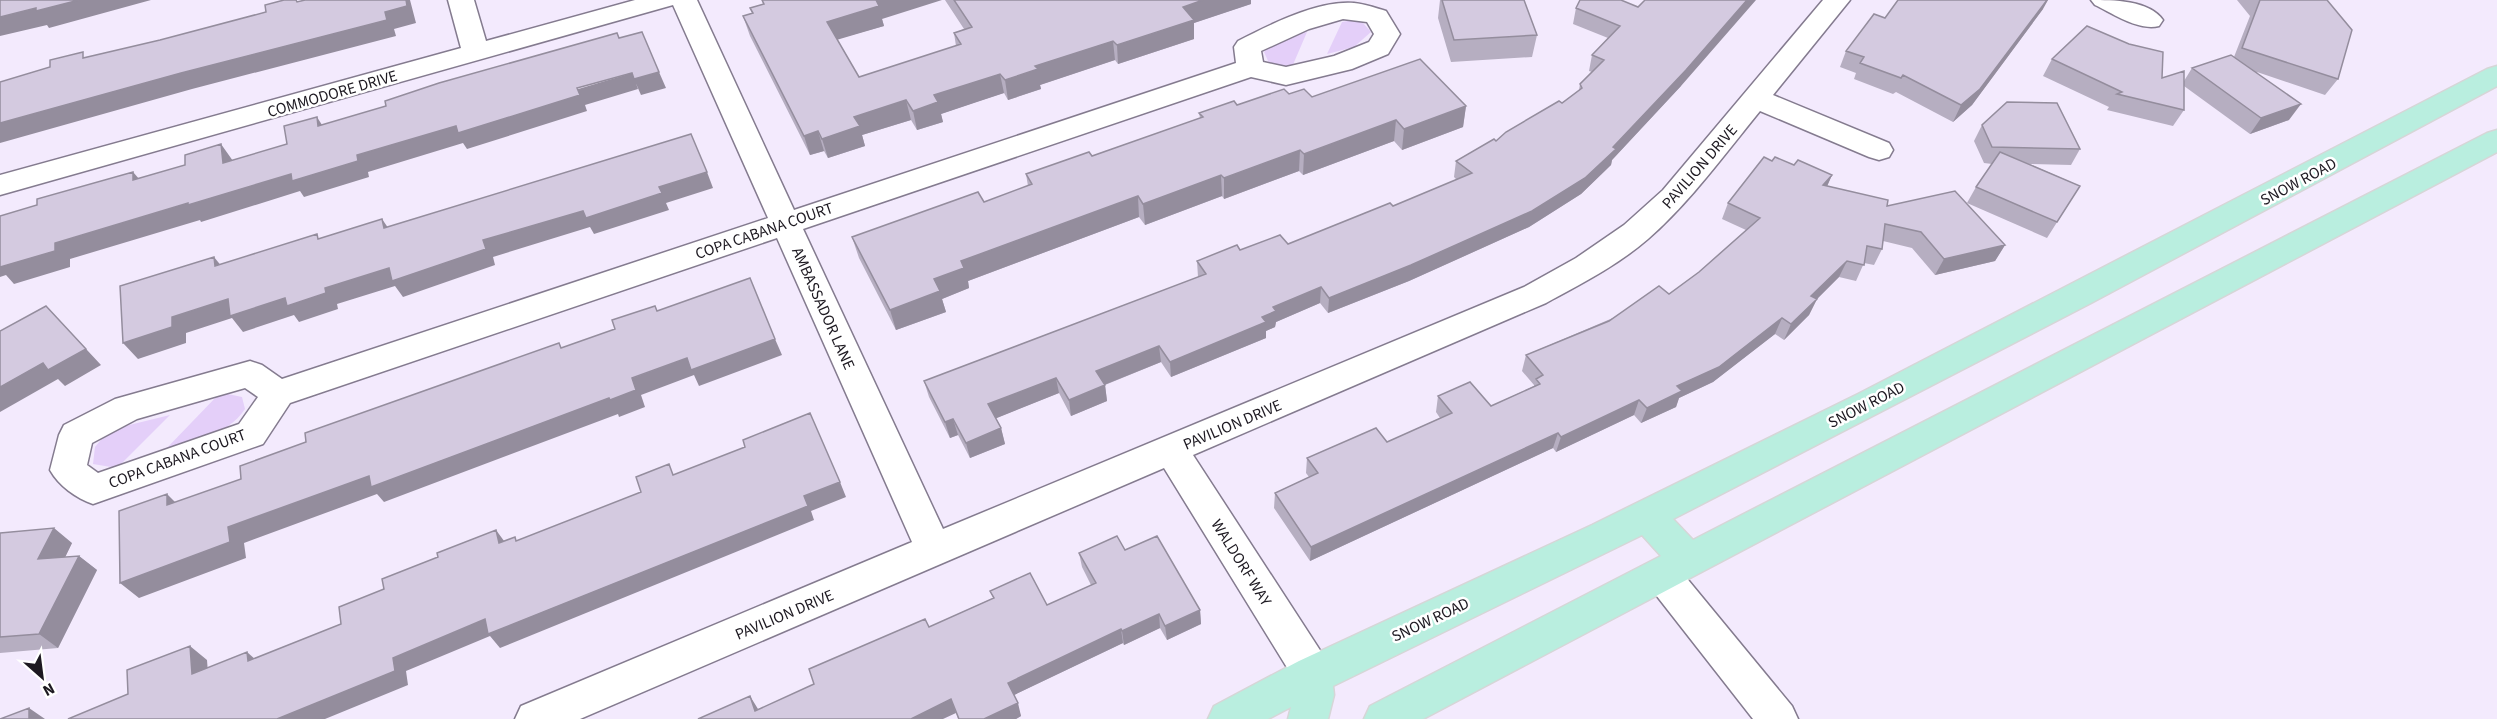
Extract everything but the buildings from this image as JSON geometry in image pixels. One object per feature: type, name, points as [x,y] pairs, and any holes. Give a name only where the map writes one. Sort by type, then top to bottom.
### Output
[{"type":"main road","name":"SNOW ROAD","points":[[1228,719],[1313,675],[1647,516],[2160,255],[2497,75]]},
{"type":"main road","points":[[1384,719],[2254,264],[2497,140]]},
{"type":"main road","points":[[1647,516],[1675,568]]},
{"type":"main road","points":[[1308,719],[1314,695],[1313,675]]},
{"type":"street","points":[[461,0],[476,52]]},
{"type":"street","name":"COMMODORE DRIVE","points":[[0,185],[663,0]]},
{"type":"street","name":"AMBASSADOR LANE","points":[[684,0],[934,550]]},
{"type":"street","name":"PAVILION DRIVE","points":[[535,719],[1535,295],[1587,266],[1635,233],[1674,197],[1837,0]]},
{"type":"street","points":[[2104,0],[2150,20]]},
{"type":"street","name":"COPA CABANA COURT","points":[[278,394],[250,374],[127,408],[76,435],[68,470],[93,489],[192,456],[251,434],[278,394],[1250,68]]},
{"type":"street","points":[[1757,99],[1879,150]]},
{"type":"street","name":"WALDORF WAY","points":[[1171,450],[1313,675]]},
{"type":"street","points":[[1675,568],[1778,719]]},
{"type":"shaded area","points":[[1353,20],[1363,23],[1371,32],[1354,47],[1327,54],[1342,22]]},
{"type":"shaded area","points":[[1307,32],[1292,67],[1269,63],[1264,52],[1270,45]]},
{"type":"shaded area","points":[[223,393],[242,397],[245,409],[238,418],[219,432],[164,451],[218,395]]},
{"type":"shaded area","points":[[170,415],[117,468],[93,464],[95,447],[109,430]]}]
